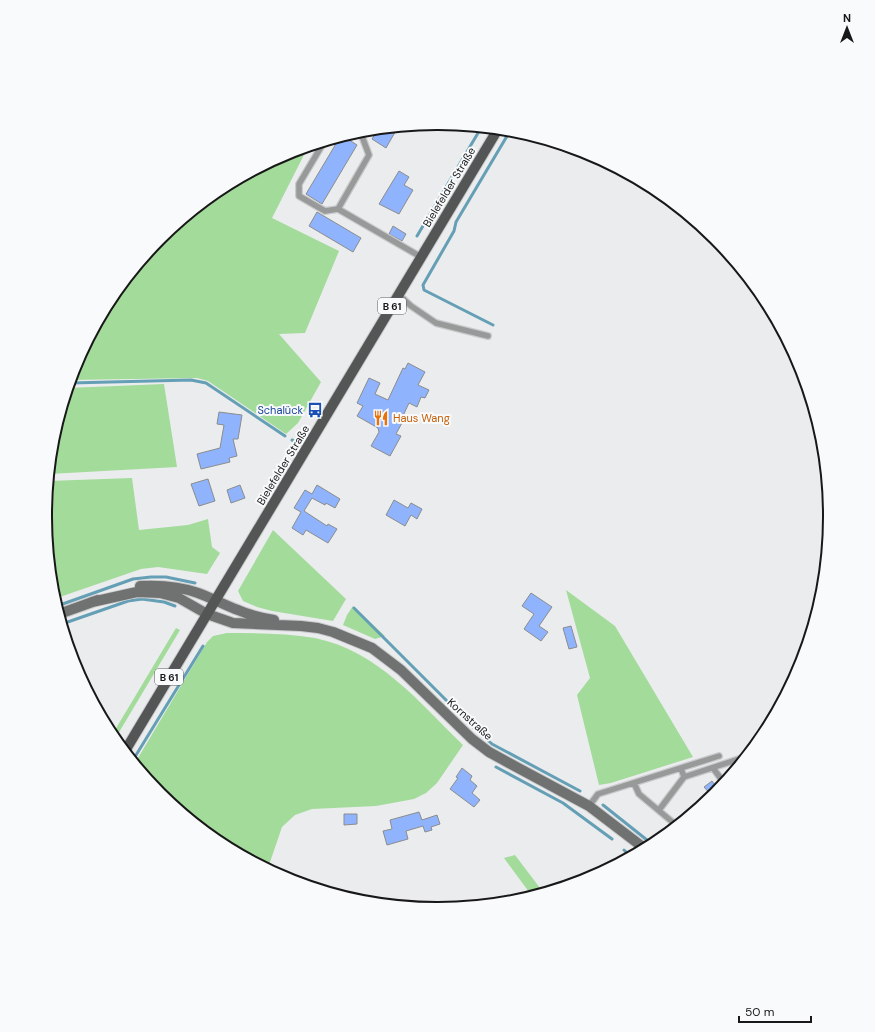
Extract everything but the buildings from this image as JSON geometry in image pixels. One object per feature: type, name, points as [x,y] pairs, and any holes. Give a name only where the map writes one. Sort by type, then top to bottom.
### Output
[{"type":"main road","name":"Bielefelder Straße","points":[[128,746],[495,135]]},
{"type":"street","name":"Kornstraße","points":[[92,602],[136,587],[160,585],[182,588],[263,618],[290,622],[372,648],[401,670],[472,739],[490,752],[589,806],[639,844]]},
{"type":"street","name":"Kornstraße","points":[[92,602],[136,592],[160,593],[179,598],[207,614],[232,623],[301,626]]},
{"type":"street","points":[[64,612],[92,602]]},
{"type":"lane","points":[[338,209],[370,155],[363,138]]},
{"type":"lane","points":[[320,149],[299,184],[299,196],[325,211],[338,209],[421,257]]},
{"type":"lane","points":[[399,295],[411,306],[436,323],[488,336]]},
{"type":"lane","points":[[589,806],[598,794],[719,756]]},
{"type":"lane","points":[[659,810],[684,776],[735,760]]},
{"type":"lane","points":[[681,768],[684,776]]},
{"type":"lane","points":[[712,768],[720,778]]},
{"type":"lane","points":[[634,783],[640,794],[672,822]]},
{"type":"green space","points":[[304,155],[272,218],[339,251],[305,333],[279,334],[321,382],[298,423],[286,434],[208,381],[197,378],[77,380],[92,345],[117,302],[132,281],[165,243],[183,226],[223,195],[267,170]]},
{"type":"green space","points":[[164,384],[177,467],[54,474],[59,441],[74,388]]},
{"type":"green space","points":[[132,478],[139,530],[188,525],[208,519],[212,547],[220,553],[207,574],[158,567],[141,569],[60,597],[55,566],[53,541],[52,516],[54,481]]},
{"type":"green space","points":[[273,530],[346,599],[333,621],[272,611],[243,601],[238,591]]},
{"type":"green space","points":[[566,590],[615,626],[693,757],[611,783],[599,785],[577,695],[590,678]]},
{"type":"green space","points":[[353,606],[385,636],[375,639],[343,625]]},
{"type":"green space","points":[[176,628],[180,630],[119,733],[116,728]]},
{"type":"green space","points":[[227,633],[261,633],[304,636],[338,645],[359,654],[378,666],[414,696],[463,745],[437,783],[426,793],[414,799],[376,806],[312,809],[295,815],[282,827],[270,863],[267,862],[223,837],[183,806],[165,789],[138,758],[207,642],[213,636]]},
{"type":"green space","points":[[515,855],[539,887],[528,890],[504,858]]},
{"type":"waterway","points":[[417,236],[478,133]]},
{"type":"waterway","points":[[493,325],[424,290],[423,285],[454,231],[456,222],[506,137]]},
{"type":"waterway","points":[[75,383],[191,380],[206,383],[285,436]]},
{"type":"waterway","points":[[292,440],[299,443]]},
{"type":"waterway","points":[[62,604],[133,579],[166,577],[195,583]]},
{"type":"waterway","points":[[67,622],[128,601],[142,599],[164,602],[175,606]]},
{"type":"waterway","points":[[354,608],[473,727]]},
{"type":"waterway","points":[[136,755],[203,646]]},
{"type":"waterway","points":[[480,733],[492,744],[580,791]]},
{"type":"waterway","points":[[496,767],[563,803],[612,839]]},
{"type":"waterway","points":[[603,805],[647,840]]},
{"type":"place","name":"Schalück","points":[[315,410]]},
{"type":"place","name":"Haus Wang","points":[[381,418]]}]
